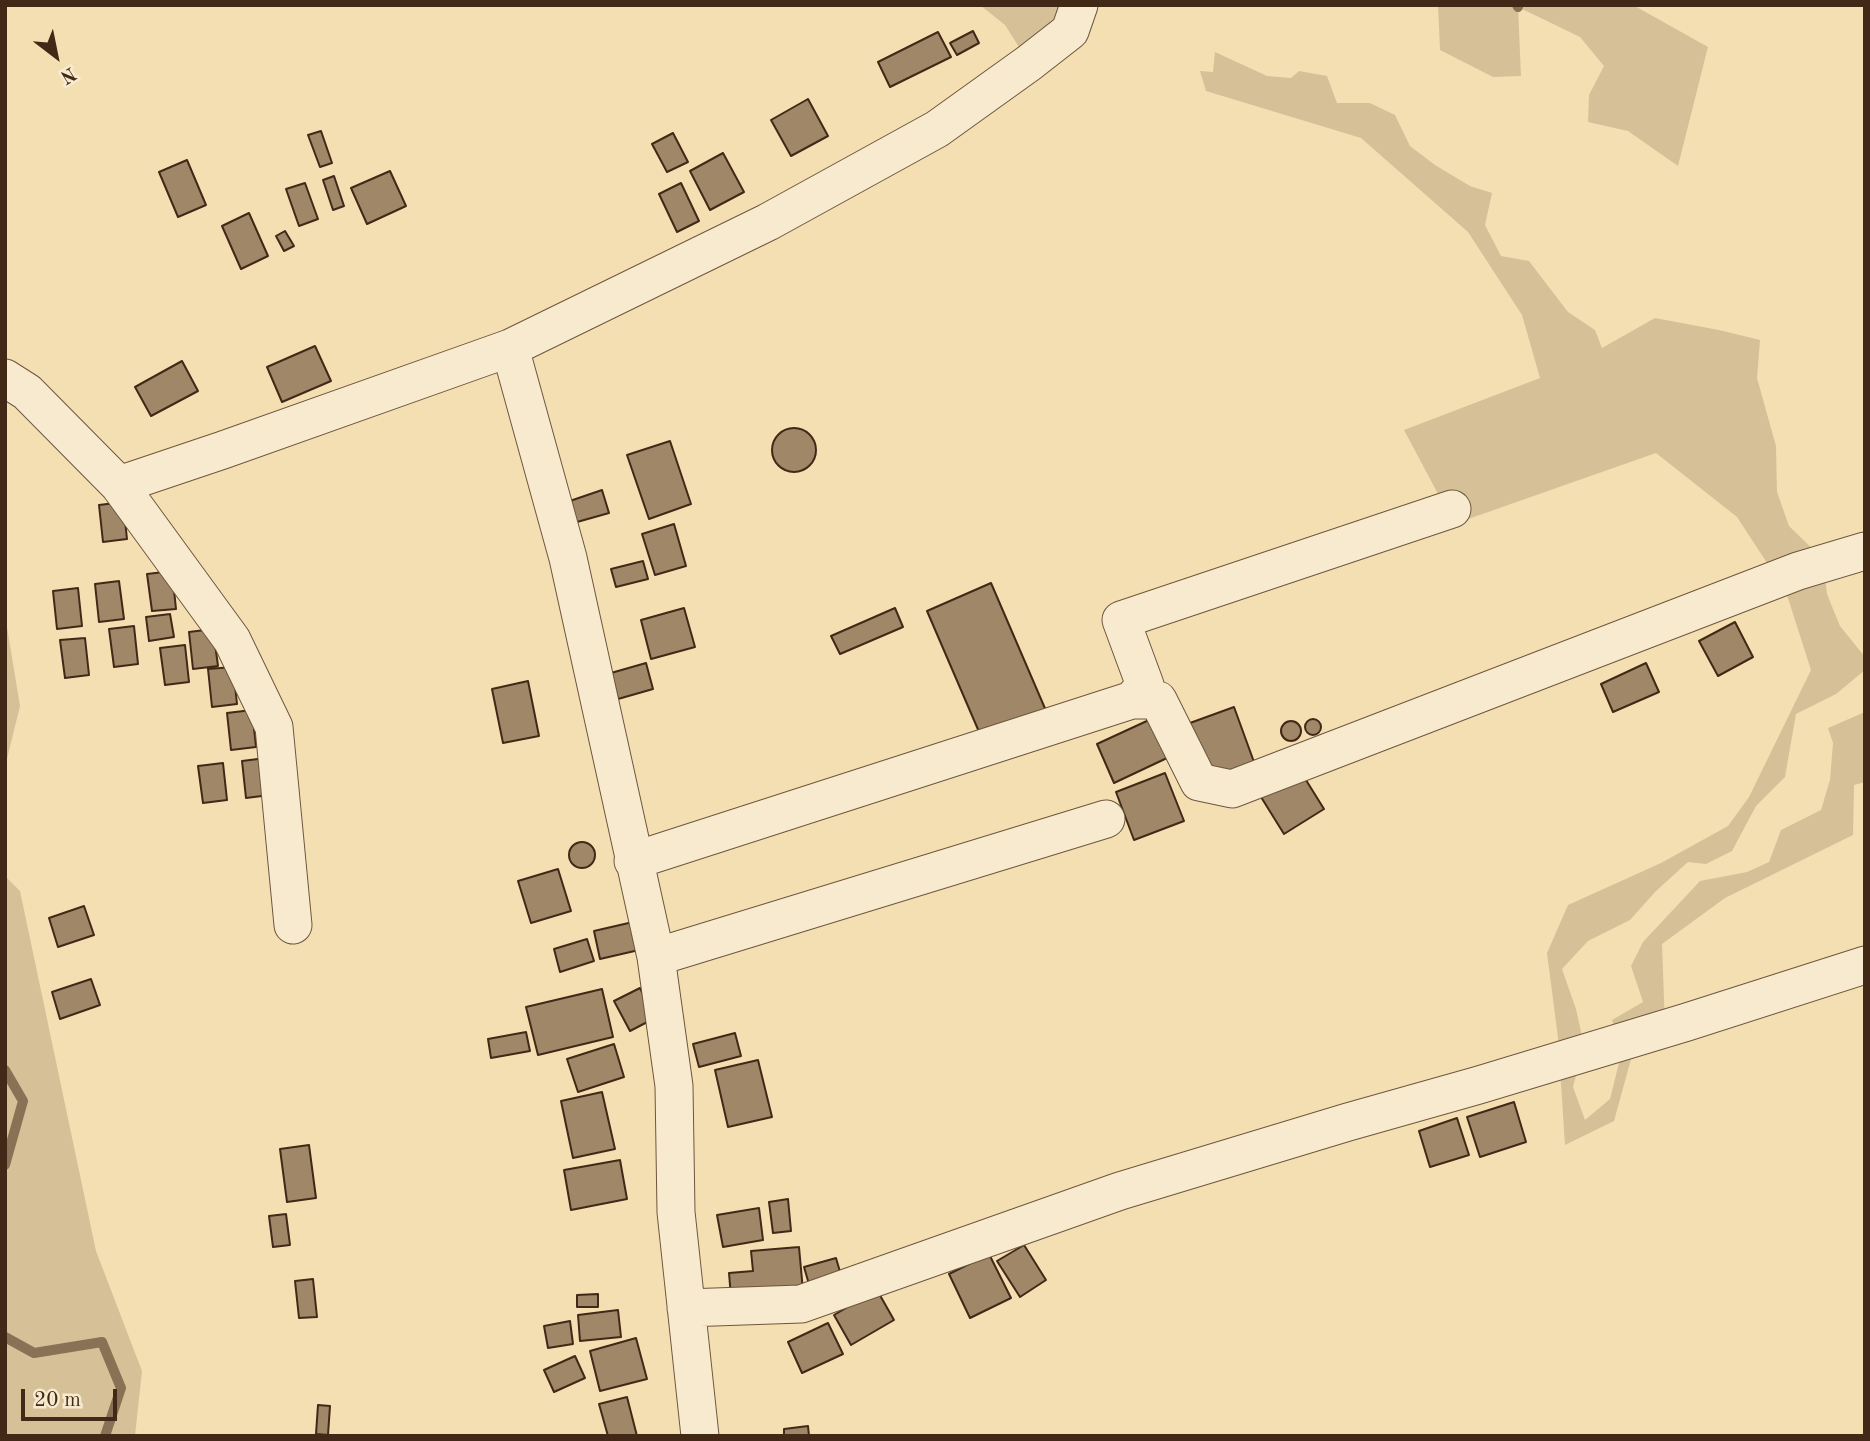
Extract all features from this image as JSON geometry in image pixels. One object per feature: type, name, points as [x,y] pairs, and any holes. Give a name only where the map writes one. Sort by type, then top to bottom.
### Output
[{"type":"street","points":[[119,485],[510,348],[768,222],[937,129],[1029,64],[1070,31],[1079,5]]},
{"type":"street","points":[[510,348],[568,558],[656,957],[674,1086],[676,1212],[700,1436]]},
{"type":"street","points":[[5,377],[27,392],[119,485],[232,640],[274,727],[293,925]]},
{"type":"street","points":[[1132,700],[1145,685],[1121,620],[1452,509]]},
{"type":"street","points":[[634,861],[1132,700],[1158,700],[1199,782],[1232,789],[1798,571],[1865,551]]},
{"type":"street","points":[[656,957],[1106,819]]},
{"type":"street","points":[[686,1308],[802,1304],[1120,1191],[1504,1078],[1865,965]]},
{"type":"shaded area","points":[[980,5],[1079,5],[1029,63],[1005,25]]},
{"type":"shaded area","points":[[1438,5],[1633,5],[1708,47],[1678,166],[1628,131],[1588,122],[1589,95],[1604,66],[1580,37],[1518,7],[1521,76],[1493,77],[1440,50]]},
{"type":"shaded area","points":[[1215,52],[1267,76],[1291,78],[1299,71],[1327,76],[1337,103],[1370,103],[1395,115],[1410,146],[1470,186],[1492,193],[1485,225],[1501,256],[1529,261],[1568,312],[1595,330],[1602,348],[1655,318],[1760,340],[1757,378],[1776,446],[1777,492],[1789,526],[1823,559],[1827,594],[1840,626],[1865,657],[1865,670],[1836,694],[1796,714],[1785,777],[1756,806],[1732,851],[1706,864],[1688,862],[1656,891],[1630,920],[1588,941],[1562,969],[1576,1009],[1584,1045],[1573,1087],[1585,1120],[1610,1099],[1622,1051],[1612,1020],[1643,1002],[1631,966],[1643,942],[1700,881],[1747,872],[1769,862],[1781,830],[1821,810],[1830,780],[1833,743],[1828,728],[1865,712],[1865,782],[1854,785],[1853,835],[1725,898],[1662,944],[1665,1026],[1633,1052],[1614,1121],[1565,1145],[1558,1038],[1547,953],[1568,905],[1661,863],[1728,826],[1749,797],[1811,670],[1786,592],[1737,517],[1656,453],[1454,524],[1404,430],[1540,378],[1522,315],[1468,232],[1361,138],[1206,91],[1200,71],[1213,72]]},
{"type":"shaded area","points":[[5,615],[20,706],[5,767]]},
{"type":"shaded area","points":[[5,876],[20,891],[96,1251],[142,1371],[135,1436],[5,1436]]},
{"type":"building","points":[[973,31],[979,43],[957,55],[950,43]]},
{"type":"building","points":[[938,32],[951,57],[890,87],[878,62]]},
{"type":"building","points":[[808,99],[828,136],[791,156],[771,120]]},
{"type":"building","points":[[321,131],[332,163],[320,167],[308,135]]},
{"type":"building","points":[[673,133],[688,162],[667,172],[652,144]]},
{"type":"building","points":[[723,153],[744,192],[710,210],[690,171]]},
{"type":"building","points":[[187,160],[206,205],[178,217],[159,172]]},
{"type":"building","points":[[390,171],[406,206],[367,224],[351,188]]},
{"type":"building","points":[[334,176],[344,206],[333,210],[323,180]]},
{"type":"building","points":[[305,183],[318,219],[299,226],[286,189]]},
{"type":"building","points":[[681,183],[699,221],[677,232],[659,194]]},
{"type":"building","points":[[249,213],[268,256],[241,269],[222,226]]},
{"type":"building","points":[[285,231],[294,246],[284,251],[276,236]]},
{"type":"building","points":[[315,346],[331,381],[282,402],[267,367]]},
{"type":"building","points":[[182,361],[198,391],[151,416],[135,387]]},
{"type":"building","points":[[794,428],[809,435],[816,450],[809,465],[794,472],[779,465],[772,450],[779,435]]},
{"type":"building","points":[[670,441],[691,504],[649,519],[627,455]]},
{"type":"building","points":[[602,490],[609,513],[570,524],[564,503]]},
{"type":"building","points":[[123,502],[127,539],[103,542],[99,505]]},
{"type":"building","points":[[674,524],[686,566],[655,575],[642,534]]},
{"type":"building","points":[[643,561],[648,579],[616,587],[611,569]]},
{"type":"building","points":[[172,571],[176,609],[152,611],[147,574]]},
{"type":"building","points":[[119,581],[124,619],[99,622],[95,584]]},
{"type":"building","points":[[991,583],[1050,720],[986,748],[927,611]]},
{"type":"building","points":[[78,588],[82,626],[57,629],[53,591]]},
{"type":"building","points":[[684,608],[695,647],[651,659],[641,620]]},
{"type":"building","points":[[895,608],[903,627],[840,654],[831,636]]},
{"type":"building","points":[[170,614],[174,637],[149,641],[146,617]]},
{"type":"building","points":[[1735,622],[1753,657],[1718,676],[1699,641]]},
{"type":"building","points":[[134,626],[138,664],[114,667],[109,629]]},
{"type":"building","points":[[213,629],[218,666],[193,669],[189,632]]},
{"type":"building","points":[[85,638],[89,675],[65,678],[60,640]]},
{"type":"building","points":[[185,645],[189,682],[165,685],[160,648]]},
{"type":"building","points":[[646,663],[653,689],[618,699],[611,673]]},
{"type":"building","points":[[1646,663],[1659,692],[1613,712],[1601,684]]},
{"type":"building","points":[[233,667],[237,704],[212,707],[208,669]]},
{"type":"building","points":[[528,681],[539,736],[503,743],[492,689]]},
{"type":"building","points":[[1234,707],[1254,762],[1199,782],[1179,727]]},
{"type":"building","points":[[252,710],[256,747],[231,750],[227,713]]},
{"type":"building","points":[[1313,719],[1321,727],[1313,735],[1305,727]]},
{"type":"building","points":[[1149,720],[1167,758],[1114,783],[1097,744]]},
{"type":"building","points":[[1291,721],[1298,724],[1301,731],[1298,738],[1291,741],[1284,738],[1281,731],[1284,724]]},
{"type":"building","points":[[266,758],[270,795],[246,798],[242,761]]},
{"type":"building","points":[[223,763],[227,800],[203,803],[198,766]]},
{"type":"building","points":[[1301,772],[1324,809],[1284,834],[1261,797]]},
{"type":"building","points":[[1165,773],[1184,821],[1134,840],[1116,792]]},
{"type":"building","points":[[582,842],[591,846],[595,855],[591,864],[582,868],[573,864],[569,855],[573,846]]},
{"type":"building","points":[[558,869],[571,911],[531,923],[518,881]]},
{"type":"building","points":[[84,906],[94,935],[58,947],[49,918]]},
{"type":"building","points":[[633,922],[639,950],[600,959],[594,931]]},
{"type":"building","points":[[587,939],[594,961],[560,972],[554,949]]},
{"type":"building","points":[[91,979],[100,1005],[60,1019],[52,992]]},
{"type":"building","points":[[640,988],[655,1018],[630,1031],[614,1001]]},
{"type":"building","points":[[602,989],[613,1037],[538,1055],[526,1007]]},
{"type":"building","points":[[526,1032],[530,1051],[491,1058],[488,1039]]},
{"type":"building","points":[[735,1033],[741,1056],[699,1067],[693,1044]]},
{"type":"building","points":[[614,1044],[624,1077],[578,1092],[567,1059]]},
{"type":"building","points":[[758,1060],[772,1117],[728,1127],[715,1070]]},
{"type":"building","points":[[602,1092],[615,1149],[573,1158],[561,1101]]},
{"type":"building","points":[[1514,1102],[1526,1142],[1480,1157],[1467,1117]]},
{"type":"building","points":[[1457,1118],[1469,1155],[1430,1167],[1419,1131]]},
{"type":"building","points":[[309,1145],[316,1198],[287,1202],[280,1149]]},
{"type":"building","points":[[620,1160],[627,1199],[571,1210],[564,1170]]},
{"type":"building","points":[[788,1199],[791,1231],[773,1233],[769,1202]]},
{"type":"building","points":[[759,1208],[763,1240],[723,1247],[717,1215]]},
{"type":"building","points":[[286,1214],[290,1245],[273,1247],[269,1216]]},
{"type":"building","points":[[1024,1245],[1046,1280],[1020,1297],[997,1261]]},
{"type":"building","points":[[799,1247],[803,1291],[731,1297],[729,1273],[753,1271],[751,1251]]},
{"type":"building","points":[[989,1254],[1011,1298],[970,1318],[949,1274]]},
{"type":"building","points":[[836,1258],[843,1282],[811,1291],[804,1267]]},
{"type":"building","points":[[313,1279],[317,1317],[299,1318],[295,1281]]},
{"type":"building","points":[[877,1290],[894,1320],[851,1345],[834,1315]]},
{"type":"building","points":[[598,1294],[598,1307],[577,1307],[577,1295]]},
{"type":"building","points":[[618,1310],[621,1337],[580,1341],[578,1315]]},
{"type":"building","points":[[570,1321],[573,1344],[548,1348],[544,1326]]},
{"type":"building","points":[[828,1323],[843,1354],[802,1373],[788,1342]]},
{"type":"building","points":[[636,1338],[647,1379],[600,1391],[590,1351]]},
{"type":"building","points":[[575,1356],[585,1378],[554,1392],[544,1370]]},
{"type":"building","points":[[627,1397],[637,1436],[608,1436],[599,1404]]},
{"type":"building","points":[[318,1405],[330,1406],[328,1435],[316,1434]]},
{"type":"building","points":[[808,1426],[809,1436],[784,1436],[784,1429]]},
{"type":"waterway","points":[[5,1070],[23,1101],[5,1165]]},
{"type":"waterway","points":[[5,1337],[34,1353],[102,1342],[121,1388],[105,1436]]}]
